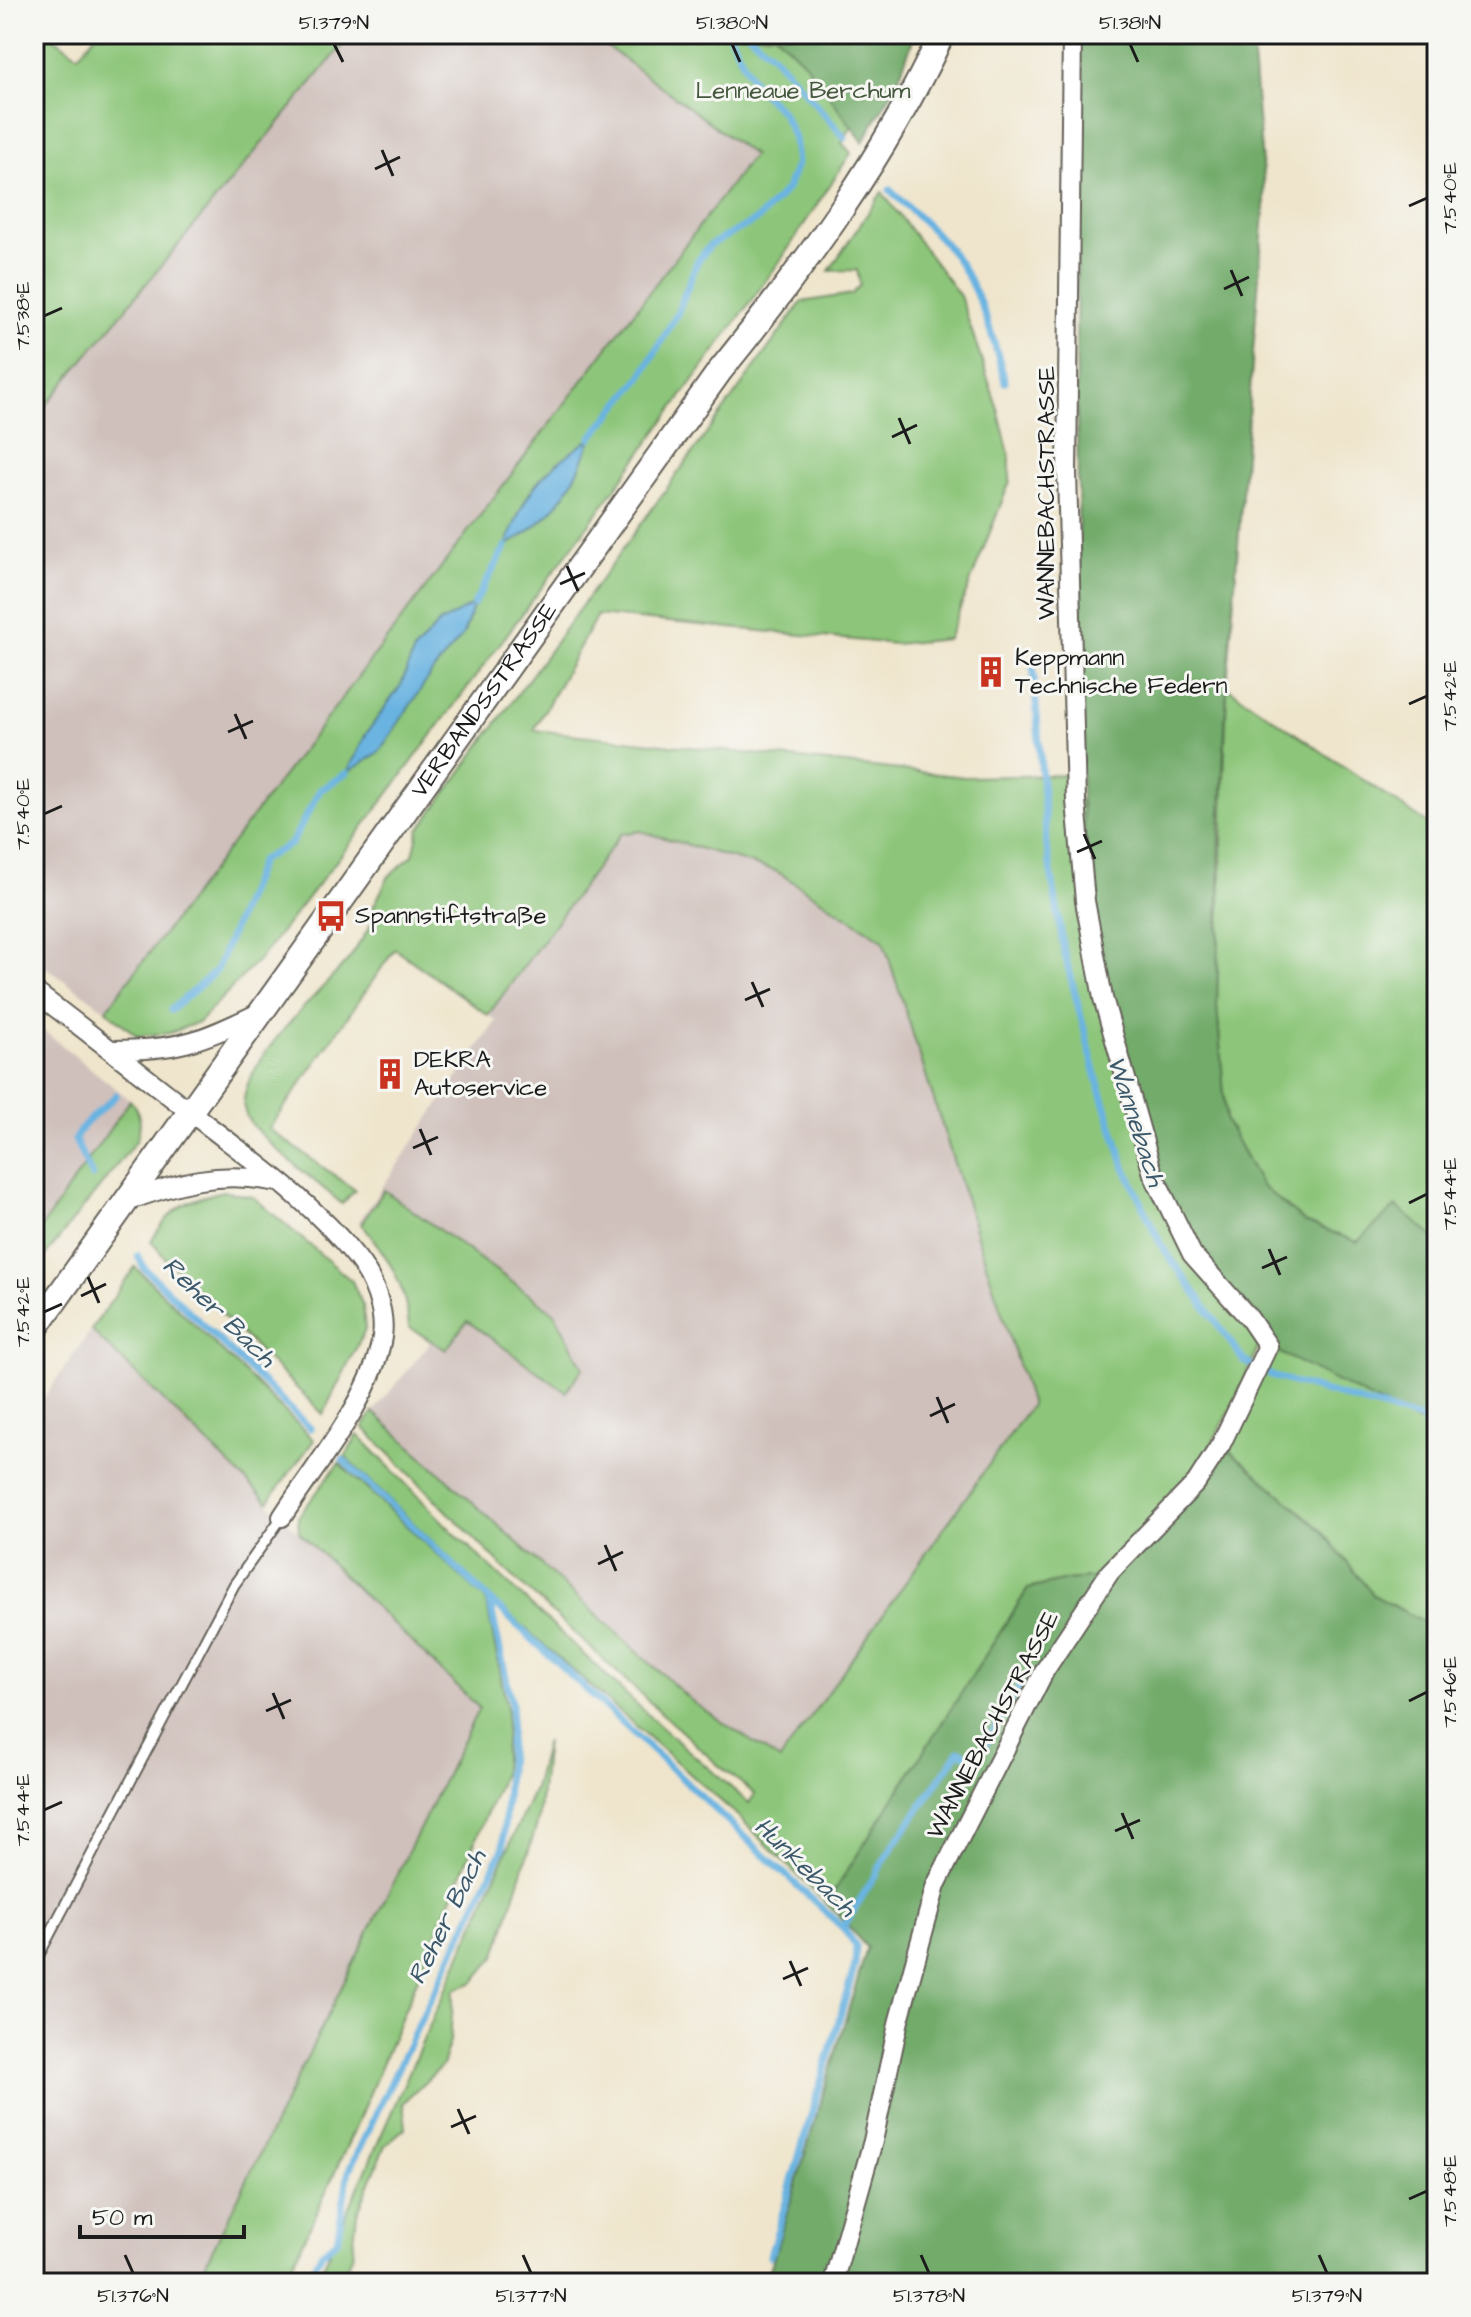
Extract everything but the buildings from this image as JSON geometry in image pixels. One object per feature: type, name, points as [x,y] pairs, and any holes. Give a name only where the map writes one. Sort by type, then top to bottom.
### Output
[{"type":"main road","name":"VERBANDSSTRASSE","points":[[34,1330],[188,1110],[719,372],[819,243],[918,86],[942,34]]},
{"type":"street","name":"WANNEBACHSTRASSE","points":[[833,2283],[873,2141],[899,2020],[936,1885],[1045,1670],[1110,1572],[1196,1483],[1226,1432],[1252,1372],[1268,1346],[1249,1318],[1192,1254],[1153,1174],[1103,998],[1085,901],[1076,801],[1067,472],[1072,34]]},
{"type":"street","points":[[34,991],[281,1183],[358,1259],[373,1285],[381,1313],[382,1336],[363,1394],[282,1517]]},
{"type":"street","points":[[112,1050],[164,1050],[216,1035],[257,1014]]},
{"type":"street","points":[[124,1202],[187,1179],[249,1176],[281,1183]]},
{"type":"lane","points":[[34,1964],[234,1585],[282,1517]]},
{"type":"shaded area","points":[[352,34],[590,34],[753,154],[106,1010],[34,959],[34,420]]},
{"type":"shaded area","points":[[641,831],[776,871],[883,940],[1031,1405],[780,1760],[695,1704],[373,1412],[430,1343],[409,1327],[407,1300],[394,1268],[359,1221],[496,1021],[488,1015],[621,834]]},
{"type":"shaded area","points":[[34,1023],[130,1100],[34,1238]]},
{"type":"shaded area","points":[[91,1330],[479,1708],[196,2283],[34,2283],[34,1412]]},
{"type":"green space","points":[[34,34],[56,34],[54,38],[78,55],[96,34],[352,34],[34,420]]},
{"type":"green space","name":"Lenneaue Berchum","points":[[590,34],[907,34],[842,143],[851,153],[780,261],[374,813],[261,957],[199,1022],[170,1033],[137,1036],[106,1010],[753,155]]},
{"type":"green space","points":[[775,34],[915,34],[897,83],[863,142],[805,63]]},
{"type":"green space","points":[[1080,34],[1251,34],[1265,199],[1227,687],[1220,833],[1217,1005],[1226,1121],[1262,1186],[1305,1222],[1357,1242],[1396,1206],[1437,1240],[1437,1432],[1274,1350],[1196,1251],[1157,1172],[1108,999],[1089,899],[1082,801],[1076,331]]},
{"type":"green space","points":[[882,192],[960,296],[998,409],[1010,458],[1010,481],[948,639],[895,644],[597,615],[534,730],[965,777],[1071,775],[1260,1343],[1232,1408],[1190,1481],[1101,1577],[1066,1580],[1028,1589],[833,1893],[839,1916],[739,1817],[494,1601],[345,1457],[358,1435],[451,1530],[661,1727],[749,1803],[755,1794],[718,1765],[507,1571],[363,1427],[373,1412],[695,1704],[780,1760],[1031,1405],[883,940],[776,871],[641,831],[621,834],[488,1015],[395,949],[269,1129],[355,1190],[342,1204],[253,1126],[247,1117],[244,1099],[262,1057],[355,950],[375,918],[369,915],[389,876],[413,855],[419,830],[802,302],[852,294],[860,285],[857,270],[829,271]]},
{"type":"green space","points":[[1227,687],[1437,830],[1437,1240],[1429,1234],[1357,1242],[1305,1222],[1262,1186],[1226,1121],[1217,1005]]},
{"type":"green space","points":[[130,1100],[140,1120],[136,1141],[34,1270],[34,1238]]},
{"type":"green space","points":[[384,1190],[555,1313],[583,1368],[566,1392],[467,1321],[446,1350],[409,1327],[404,1298],[394,1271],[361,1224]]},
{"type":"green space","points":[[223,1191],[253,1197],[352,1281],[363,1306],[365,1330],[323,1414],[151,1241],[173,1212],[198,1198]]},
{"type":"green space","points":[[135,1267],[314,1440],[268,1502],[91,1330]]},
{"type":"green space","points":[[1437,1276],[1437,1629],[1373,1595],[1321,1530],[1226,1447],[1274,1350]]},
{"type":"green space","points":[[1226,1447],[1321,1530],[1373,1595],[1437,1629],[1437,2283],[766,2283],[867,1948],[839,1916],[833,1893],[1028,1589],[1066,1580],[1101,1577]]},
{"type":"green space","points":[[339,1463],[486,1600],[507,1708],[503,1774],[359,2119],[300,2249],[281,2283],[196,2283],[479,1708],[299,1532],[298,1517]]},
{"type":"green space","points":[[546,1741],[538,1821],[496,1955],[474,1982],[454,1990],[450,2041],[442,2066],[403,2103],[406,2127],[385,2145],[357,2214],[352,2257],[336,2283],[316,2283],[534,1789]]},
{"type":"water","points":[[591,438],[578,472],[560,501],[537,525],[506,546],[521,509],[537,483]]},
{"type":"water","points":[[474,604],[463,635],[433,671],[379,752],[347,773],[366,734],[401,685],[414,651],[439,623]]},
{"type":"waterway","name":"Reher Bach","points":[[591,438],[639,380],[677,314],[697,262],[710,245],[758,219],[787,189],[797,163],[794,138],[782,112],[754,84],[729,34]]},
{"type":"waterway","name":"Wannebach","points":[[749,34],[776,58],[845,138]]},
{"type":"waterway","name":"Wannebach","points":[[890,190],[937,235],[970,281],[996,347],[1005,382]]},
{"type":"waterway","name":"Reher Bach","points":[[474,604],[506,546]]},
{"type":"waterway","name":"Wannebach","points":[[1033,664],[1047,847],[1064,951],[1097,1079],[1125,1167],[1161,1245],[1244,1361],[1275,1377],[1437,1424]]},
{"type":"waterway","name":"Reher Bach","points":[[171,1010],[216,971],[261,860],[291,844],[320,790],[347,773]]},
{"type":"waterway","name":"Reher Bach","points":[[92,1176],[75,1140],[88,1121],[116,1095]]},
{"type":"waterway","name":"Reher Bach","points":[[138,1256],[144,1268],[310,1428]]},
{"type":"waterway","points":[[1423,1422],[1437,1437]]},
{"type":"waterway","name":"Reher Bach","points":[[305,2283],[322,2253],[337,2241],[349,2170],[503,1848],[512,1705],[489,1599],[343,1460]]},
{"type":"waterway","name":"Hunkebach","points":[[490,1600],[843,1928],[856,1946],[855,1965],[770,2256]]},
{"type":"waterway","points":[[843,1928],[888,1854],[959,1751],[977,1759],[1021,1684]]},
{"type":"waterway","name":"Hunkebach","points":[[755,2283],[761,2276]]},
{"type":"place","name":"Keppmann Technische Federn","points":[[991,672]]},
{"type":"place","name":"Spannstiftstraße","points":[[331,916]]},
{"type":"place","name":"DEKRA Autoservice","points":[[390,1074]]}]
